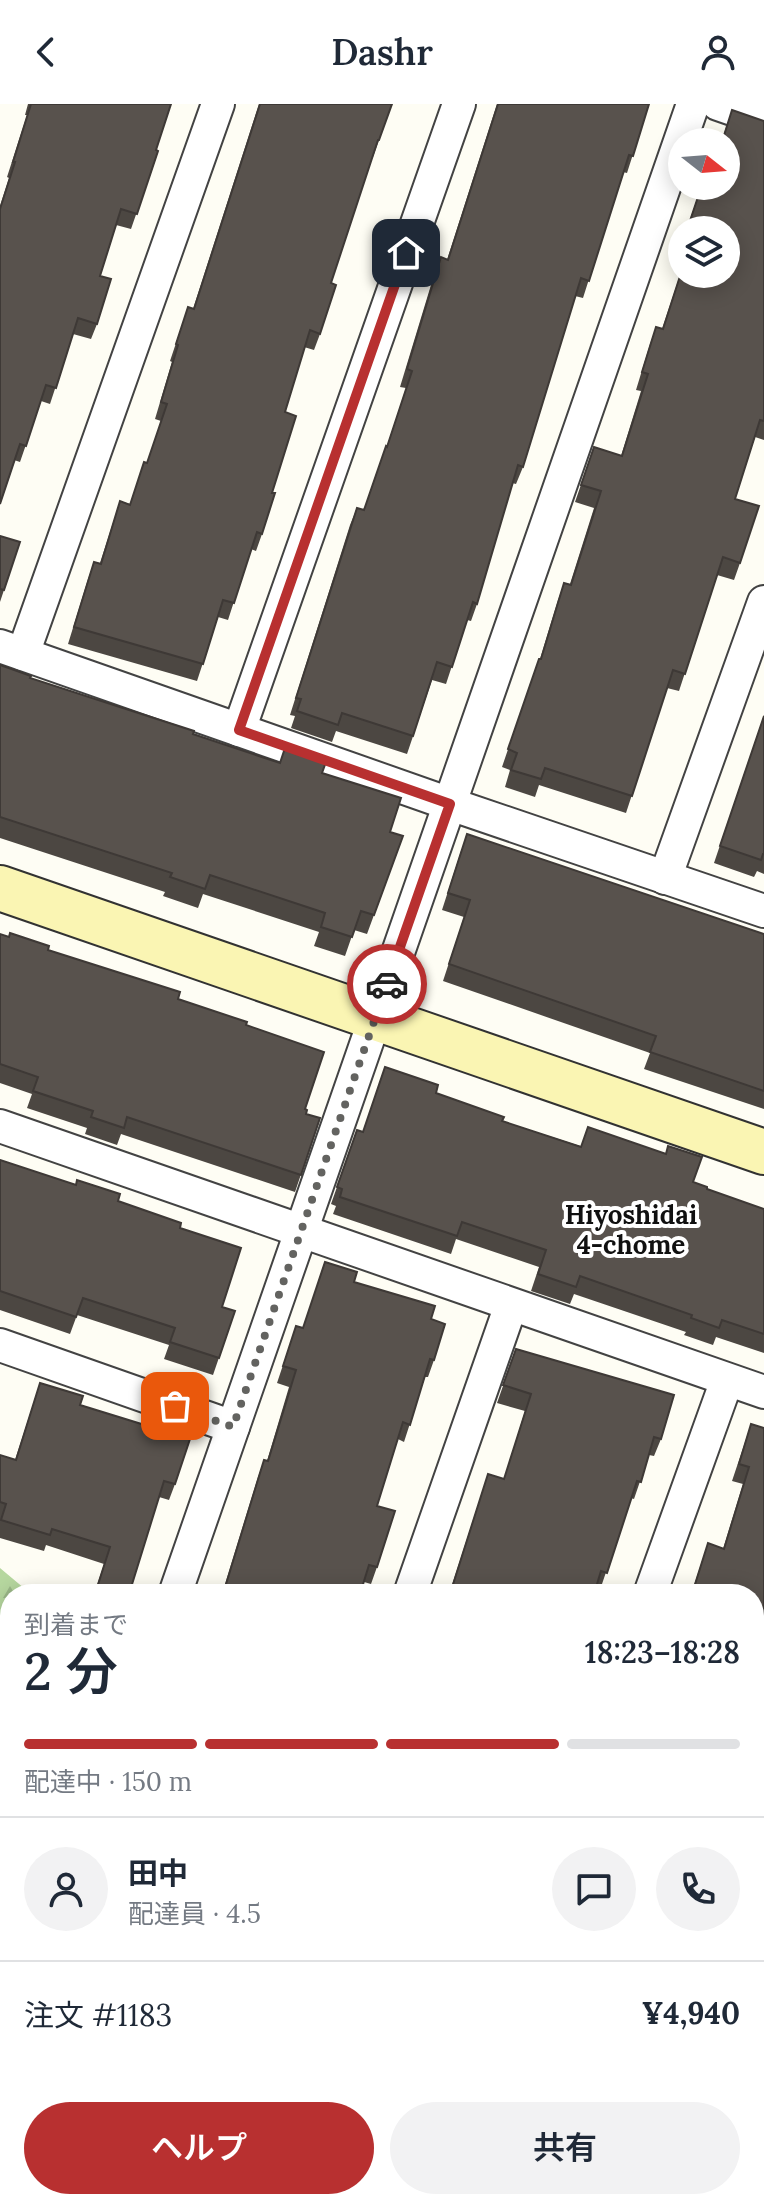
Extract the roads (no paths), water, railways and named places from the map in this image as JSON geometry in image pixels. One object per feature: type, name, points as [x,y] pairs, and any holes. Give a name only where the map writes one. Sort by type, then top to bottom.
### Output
[{"type":"street","points":[[218,104],[12,650],[764,911]]},
{"type":"street","points":[[239,730],[459,104]]},
{"type":"street","points":[[178,1584],[693,104]]},
{"type":"street","points":[[718,104],[764,120]]},
{"type":"street","points":[[665,878],[764,602]]},
{"type":"street","points":[[0,888],[764,1152]]},
{"type":"street","points":[[0,1126],[764,1392]]},
{"type":"street","points":[[413,1584],[511,1305]]},
{"type":"street","points":[[0,1345],[233,1427]]},
{"type":"street","points":[[654,1584],[727,1380]]},
{"type":"district","name":"Hiyoshidai 4-chome","points":[[631,1229]]}]
